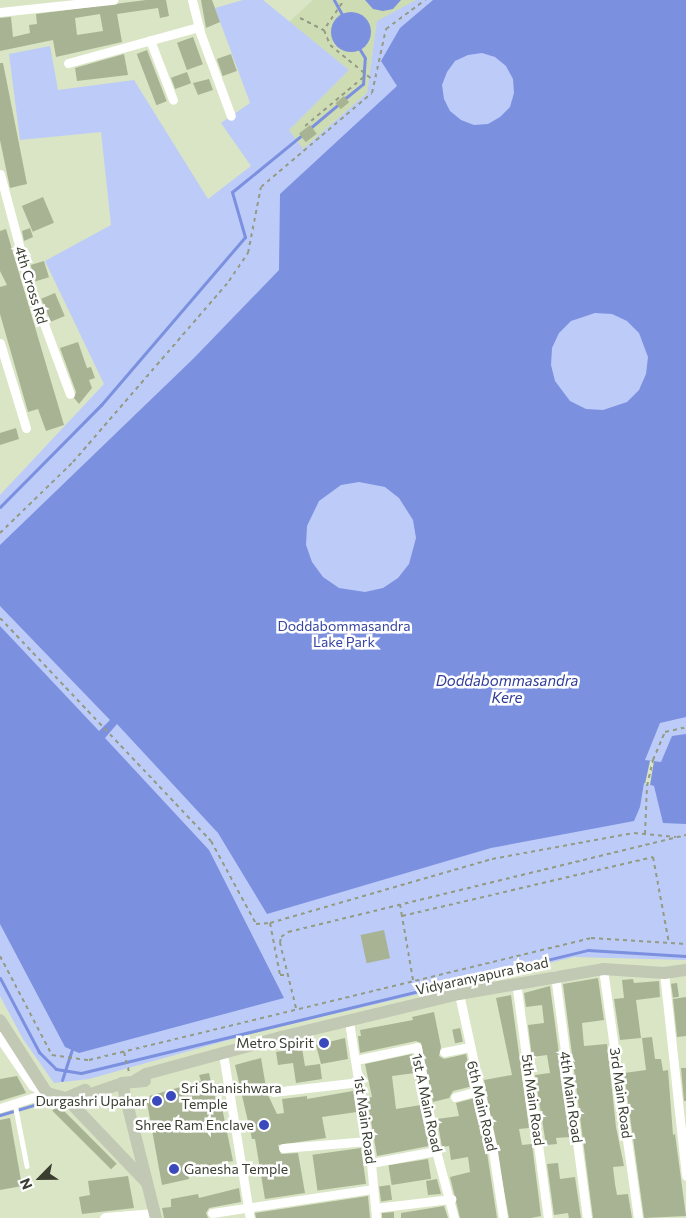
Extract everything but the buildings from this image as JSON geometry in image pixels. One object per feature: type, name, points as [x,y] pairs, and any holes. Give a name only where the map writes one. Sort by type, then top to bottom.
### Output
[{"type":"main road","name":"Vidyaranyapura Road","points":[[125,1083],[146,1074],[281,1037],[287,1038],[459,994],[516,982],[604,969],[664,973],[686,970]]},
{"type":"main road","points":[[0,1020],[47,1093],[72,1096],[82,1091],[125,1083],[155,1216]]},
{"type":"main road","name":"Vidyaranyapura Road","points":[[125,1083],[148,1081],[282,1044],[287,1038]]},
{"type":"main road","points":[[72,1096],[148,1185]]},
{"type":"street","points":[[0,12],[113,0]]},
{"type":"street","points":[[192,0],[199,26],[231,116]]},
{"type":"street","points":[[68,63],[199,26]]},
{"type":"street","points":[[150,40],[173,100]]},
{"type":"street","name":"4th Cross Rd","points":[[0,174],[2,197],[42,323],[70,394]]},
{"type":"street","points":[[0,343],[26,428]]},
{"type":"street","name":"3rd Main Road","points":[[604,969],[638,1218]]},
{"type":"street","points":[[664,973],[686,1176]]},
{"type":"street","name":"4th Main Road","points":[[555,975],[587,1218]]},
{"type":"street","name":"5th Main Road","points":[[516,982],[548,1218]]},
{"type":"street","name":"6th Main Road","points":[[459,994],[478,1091],[492,1145],[503,1218]]},
{"type":"street","name":"1st Main Road","points":[[349,1022],[368,1141],[376,1218]]},
{"type":"street","points":[[0,1037],[33,1085],[47,1093]]},
{"type":"street","name":"1st A Main Road","points":[[356,1060],[417,1047],[436,1151],[454,1218]]},
{"type":"street","points":[[444,1052],[469,1047]]},
{"type":"street","points":[[224,1060],[250,1218]]},
{"type":"street","points":[[273,1092],[359,1082]]},
{"type":"street","points":[[455,1097],[478,1091]]},
{"type":"street","points":[[0,1108],[15,1106],[47,1093]]},
{"type":"street","points":[[283,1148],[368,1141]]},
{"type":"street","points":[[371,1163],[436,1151]]},
{"type":"street","points":[[212,1213],[373,1189]]},
{"type":"street","points":[[375,1208],[450,1199]]},
{"type":"street","points":[[105,1218],[155,1216]]},
{"type":"lane","points":[[15,1106],[27,1166]]},
{"type":"path","points":[[0,533],[73,462],[229,280],[248,253],[261,187],[372,93],[372,80],[386,30],[425,0]]},
{"type":"path","points":[[324,30],[342,2]]},
{"type":"path","points":[[300,18],[324,30],[330,45],[372,80]]},
{"type":"path","points":[[305,126],[366,75]]},
{"type":"path","points":[[0,618],[19,634],[211,842],[256,924],[270,923],[492,859],[634,833],[678,837]]},
{"type":"path","points":[[645,834],[647,786],[653,760],[665,732],[686,728]]},
{"type":"path","points":[[296,1008],[280,943],[281,937],[288,932],[400,903],[686,835]]},
{"type":"path","points":[[402,916],[653,857],[669,943]]},
{"type":"path","points":[[400,903],[413,980]]},
{"type":"path","points":[[270,923],[280,975],[288,975]]},
{"type":"path","points":[[0,956],[52,1055],[89,1060],[296,1008],[591,938],[686,944]]},
{"type":"path","points":[[124,1051],[125,1083]]},
{"type":"shaded area","points":[[313,0],[416,0],[377,22],[367,93],[303,149],[288,130],[349,70],[289,22]]},
{"type":"green space","name":"Doddabommasandra Kere","points":[[243,0],[263,0],[349,70],[289,130],[303,149],[367,93],[377,21],[416,0],[686,0],[686,960],[574,957],[250,1034],[89,1079],[54,1083],[23,1039],[0,996],[0,495],[104,384],[45,261],[111,225],[101,132],[20,140],[9,54],[50,46],[58,90],[134,80],[208,199],[251,166],[221,123],[250,103],[215,8]]},
{"type":"water","points":[[365,0],[401,0],[393,9],[383,11],[373,9]]},
{"type":"water","name":"Doddabommasandra Kere","points":[[433,0],[686,0],[686,717],[660,723],[645,760],[661,762],[672,736],[686,734],[686,824],[663,823],[654,786],[644,783],[640,807],[634,821],[491,848],[267,914],[218,833],[117,724],[105,738],[209,850],[284,998],[79,1053],[65,1047],[0,924],[0,626],[99,731],[110,720],[0,606],[0,545],[194,358],[279,270],[280,194],[397,86],[381,61],[400,28]],"holes":[[[482,53],[495,57],[506,66],[513,79],[514,93],[510,107],[500,117],[488,124],[474,125],[461,120],[450,111],[444,99],[442,85],[447,72],[455,61],[468,55]],[[595,313],[612,314],[627,321],[639,333],[648,357],[646,374],[639,390],[627,402],[603,410],[586,409],[570,401],[555,381],[551,365],[552,348],[559,333],[571,321]],[[359,482],[385,487],[399,498],[413,520],[416,538],[409,564],[398,578],[383,588],[365,592],[339,588],[323,577],[312,562],[306,545],[307,526],[319,501],[341,485]]]},
{"type":"water","points":[[351,12],[362,15],[368,21],[371,32],[368,43],[362,49],[351,52],[340,49],[334,43],[331,32],[334,21],[340,15]]},
{"type":"pier","points":[[650,761],[654,761],[650,785],[645,784]]},
{"type":"waterway","points":[[334,0],[344,18]]},
{"type":"waterway","points":[[343,100],[363,84],[365,58],[359,48]]},
{"type":"waterway","points":[[309,129],[339,104]]},
{"type":"waterway","points":[[0,507],[101,405],[245,237],[232,192],[302,135]]},
{"type":"waterway","points":[[0,978],[39,1052],[56,1069],[81,1073],[588,950],[686,956]]},
{"type":"waterway","points":[[62,1080],[72,1050]]},
{"type":"waterway","points":[[0,1115],[54,1099]]},
{"type":"place","name":"Metro Spirit","points":[[324,1043]]},
{"type":"place","name":"Sri Shanishwara Temple","points":[[171,1096]]},
{"type":"place","name":"Durgashri Upahar","points":[[157,1101]]},
{"type":"place","name":"Shree Ram Enclave","points":[[264,1125]]},
{"type":"place","name":"Ganesha Temple","points":[[174,1169]]},
{"type":"park label","name":"Doddabommasandra Lake Park","points":[[344,634]]}]
